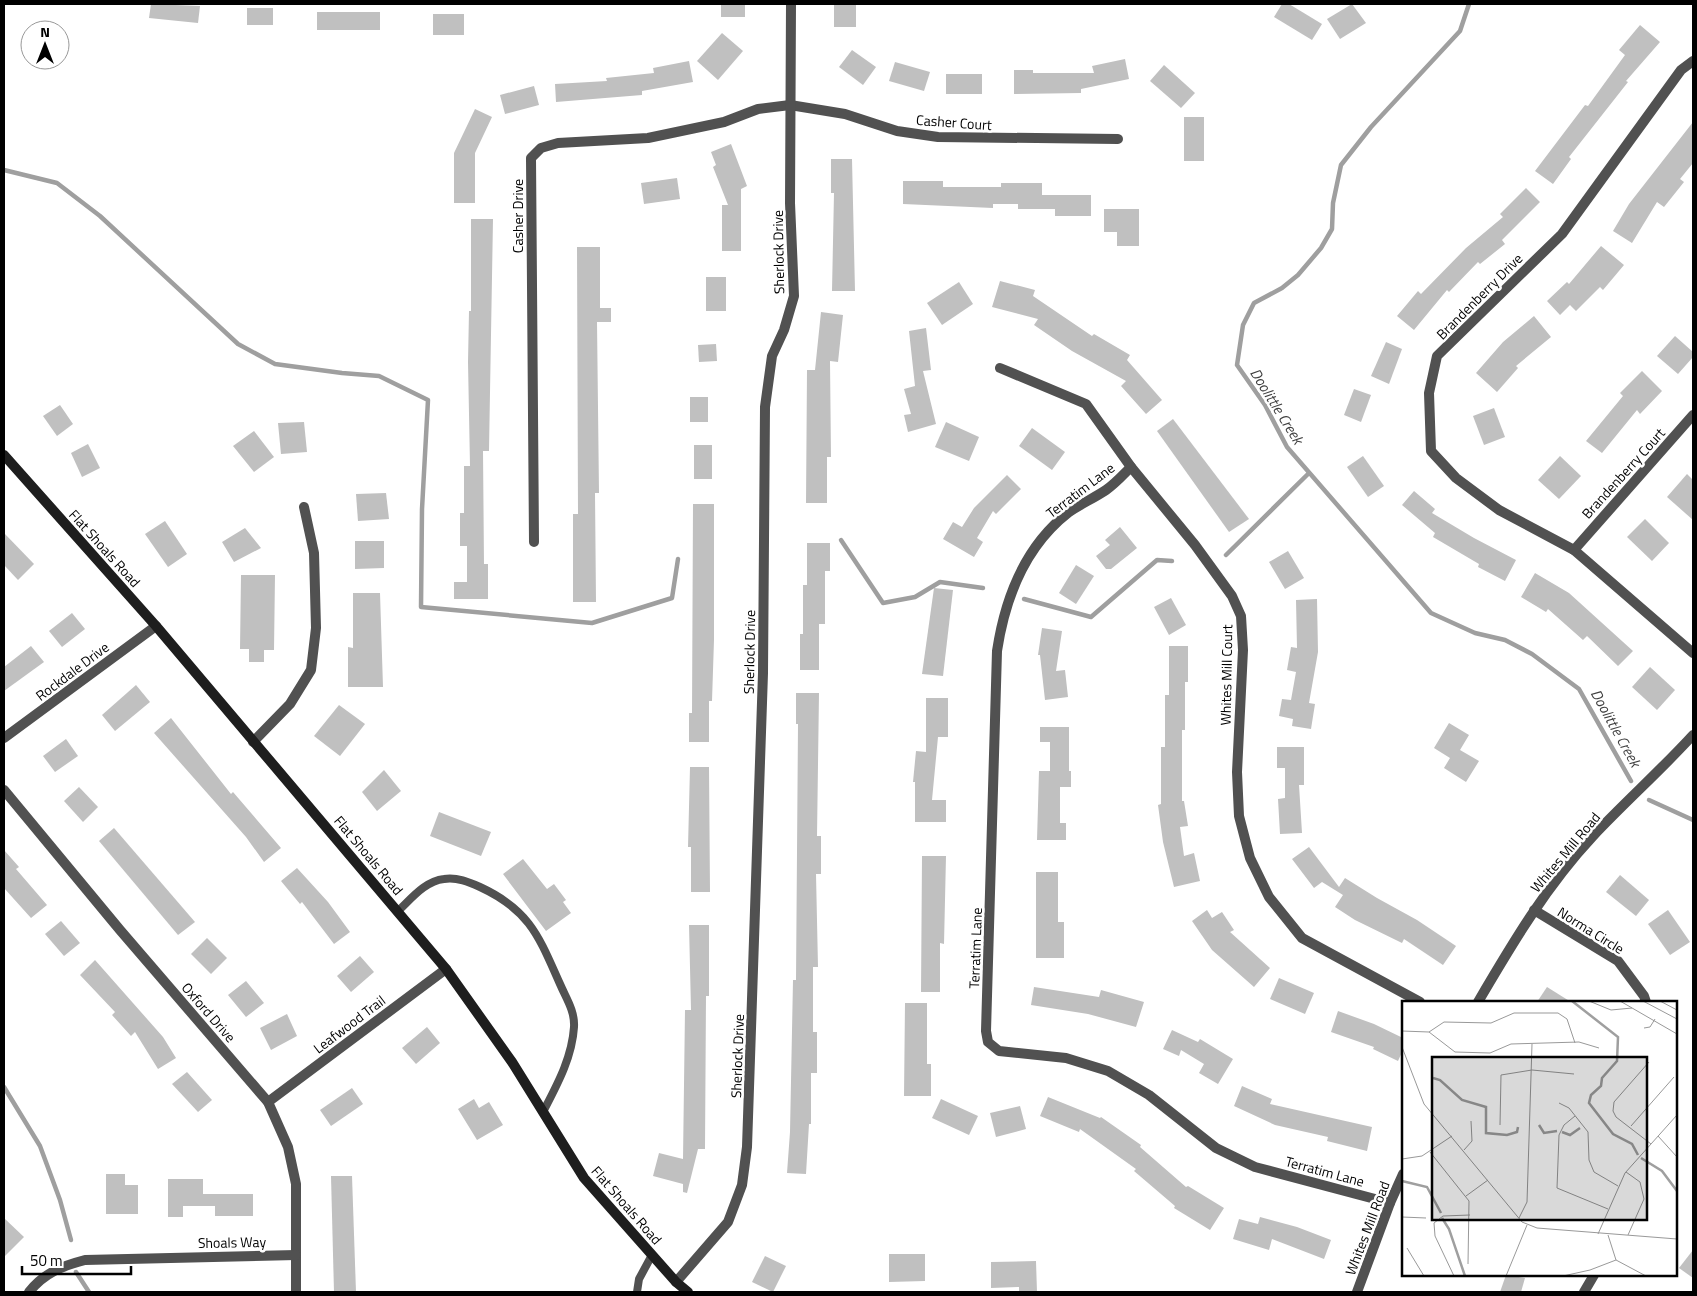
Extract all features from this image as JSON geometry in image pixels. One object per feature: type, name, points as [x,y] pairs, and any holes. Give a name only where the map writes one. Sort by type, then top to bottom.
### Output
[{"type":"main road","name":"Flat Shoals Road","points":[[4,455],[156,626],[446,969],[512,1062],[584,1178],[676,1282],[688,1292]]},
{"type":"street","name":"Sherlock Drive","points":[[676,1282],[728,1222],[742,1185],[747,1148],[763,673],[766,407],[772,356],[784,330],[794,296],[790,203],[791,4]]},
{"type":"street","name":"Brandenberry Drive","points":[[1693,61],[1681,70],[1562,234],[1437,356],[1429,393],[1431,452],[1456,478],[1499,510],[1574,550],[1693,654]]},
{"type":"street","name":"Casher Court","points":[[790,105],[845,114],[897,130],[938,137],[1118,139]]},
{"type":"street","name":"Casher Drive","points":[[534,542],[531,158],[541,148],[558,143],[648,138],[724,122],[758,109],[790,105]]},
{"type":"street","name":"Whites Mill Court","points":[[1000,368],[1086,404],[1131,467],[1195,545],[1232,596],[1240,616],[1243,650],[1237,794],[1244,837],[1258,878],[1281,915],[1302,938],[1418,1001]]},
{"type":"street","name":"Brandenberry Court","points":[[1574,550],[1693,415]]},
{"type":"street","name":"Terratim Lane","points":[[1131,467],[1107,490],[1070,512],[1039,542],[1016,579],[1002,620],[996,671],[986,1031],[988,1042],[999,1051],[1066,1058],[1108,1071],[1149,1095],[1198,1136],[1235,1159],[1256,1167],[1390,1203]]},
{"type":"street","points":[[254,742],[290,704],[311,670],[316,628],[314,553],[304,507]]},
{"type":"street","name":"Rockdale Drive","points":[[4,738],[156,626]]},
{"type":"street","name":"Whites Mill Road","points":[[1479,1001],[1523,925],[1592,836],[1661,770],[1693,735]]},
{"type":"street","name":"Oxford Drive","points":[[4,790],[88,893],[268,1102],[288,1147],[296,1184],[296,1292]]},
{"type":"street","name":"Norma Circle","points":[[1534,910],[1618,961],[1646,1001]]},
{"type":"street","name":"Leafwood Trail","points":[[268,1102],[446,969]]},
{"type":"street","name":"Whites Mill Road","points":[[1357,1292],[1402,1176]]},
{"type":"street","name":"Shoals Way","points":[[28,1292],[50,1272],[64,1265],[85,1260],[296,1255]]},
{"type":"street","points":[[1584,1292],[1593,1276]]},
{"type":"lane","points":[[398,911],[423,887],[445,878],[465,880],[502,897],[521,914],[544,946],[573,1011],[574,1026],[563,1074],[543,1112]]},
{"type":"lane","points":[[637,1292],[639,1279],[652,1255]]},
{"type":"building","points":[[151,4],[200,6],[198,23],[149,18]]},
{"type":"building","points":[[721,4],[745,4],[745,17],[721,17]]},
{"type":"building","points":[[834,4],[856,4],[856,27],[834,27]]},
{"type":"building","points":[[1282,4],[1289,4],[1322,24],[1312,40],[1274,17]]},
{"type":"building","points":[[1352,4],[1366,23],[1340,39],[1327,19]]},
{"type":"building","points":[[247,8],[273,8],[273,25],[247,25]]},
{"type":"building","points":[[317,12],[380,12],[380,30],[317,30]]},
{"type":"building","points":[[433,14],[464,14],[464,35],[433,35]]},
{"type":"building","points":[[1640,25],[1660,42],[1626,81],[1628,82],[1569,157],[1571,159],[1553,184],[1535,171],[1585,105],[1588,106],[1625,55],[1619,50]]},
{"type":"building","points":[[722,33],[743,51],[718,80],[697,61]]},
{"type":"building","points":[[852,50],[876,67],[863,85],[839,67]]},
{"type":"building","points":[[1125,59],[1129,79],[1081,89],[1081,93],[1014,94],[1014,70],[1033,70],[1033,73],[1094,73],[1092,66]]},
{"type":"building","points":[[689,61],[693,82],[642,91],[642,95],[556,102],[555,84],[607,81],[606,78],[654,73],[653,68]]},
{"type":"building","points":[[895,62],[930,72],[924,91],[889,81]]},
{"type":"building","points":[[1164,65],[1195,93],[1181,108],[1150,81]]},
{"type":"building","points":[[946,74],[982,74],[982,94],[946,94]]},
{"type":"building","points":[[534,86],[539,105],[505,114],[500,95]]},
{"type":"building","points":[[475,109],[492,117],[475,153],[475,203],[454,203],[454,153]]},
{"type":"building","points":[[1184,117],[1204,117],[1204,161],[1184,161]]},
{"type":"building","points":[[1693,122],[1693,163],[1680,179],[1684,182],[1664,207],[1657,202],[1632,243],[1613,231],[1629,204]]},
{"type":"building","points":[[731,144],[747,186],[741,189],[741,251],[722,251],[722,205],[728,205],[713,167],[716,165],[711,152]]},
{"type":"building","points":[[831,159],[852,159],[855,291],[832,291],[834,193],[831,193]]},
{"type":"building","points":[[677,178],[680,199],[644,204],[641,183]]},
{"type":"building","points":[[903,181],[943,181],[943,187],[1001,187],[1001,183],[1042,183],[1042,195],[1091,195],[1091,216],[1055,216],[1055,209],[1018,209],[1018,204],[993,204],[993,208],[903,204]]},
{"type":"building","points":[[1526,188],[1540,202],[1502,240],[1505,244],[1480,264],[1478,262],[1449,292],[1447,290],[1414,330],[1397,316],[1418,291],[1421,294],[1466,248],[1503,217],[1500,214]]},
{"type":"building","points":[[1104,209],[1139,209],[1139,246],[1117,246],[1117,232],[1104,232]]},
{"type":"building","points":[[471,219],[493,219],[489,451],[483,451],[484,564],[488,564],[488,599],[454,599],[454,582],[467,582],[467,546],[460,546],[460,513],[464,513],[464,466],[470,466],[468,362],[469,311],[471,311]]},
{"type":"building","points":[[1601,246],[1624,265],[1603,290],[1600,287],[1576,311],[1570,305],[1560,315],[1547,301],[1567,282],[1569,284]]},
{"type":"building","points":[[577,247],[600,247],[600,308],[611,308],[611,322],[597,322],[599,493],[595,493],[596,602],[573,602],[573,514],[578,514]]},
{"type":"building","points":[[706,277],[726,277],[726,311],[706,311]]},
{"type":"building","points":[[1000,281],[1035,290],[1033,296],[1092,336],[1094,334],[1130,355],[1127,360],[1162,400],[1146,414],[1121,386],[1126,381],[1072,351],[1034,325],[1038,319],[992,307]]},
{"type":"building","points":[[959,282],[973,304],[942,325],[927,303]]},
{"type":"building","points":[[821,312],[843,315],[838,362],[830,361],[831,457],[827,457],[827,503],[806,503],[807,370],[815,370]]},
{"type":"building","points":[[1534,316],[1551,337],[1516,366],[1518,368],[1497,392],[1476,373],[1503,342]]},
{"type":"building","points":[[926,328],[931,370],[923,371],[936,424],[908,432],[904,415],[911,414],[904,389],[915,386],[909,331]]},
{"type":"building","points":[[1675,336],[1693,352],[1693,357],[1678,374],[1657,356]]},
{"type":"building","points":[[1386,342],[1402,349],[1389,384],[1371,376]]},
{"type":"building","points":[[716,344],[717,361],[699,362],[698,345]]},
{"type":"building","points":[[1642,371],[1662,391],[1640,414],[1637,410],[1602,453],[1586,441],[1623,396],[1620,393]]},
{"type":"building","points":[[1354,389],[1371,395],[1361,422],[1344,415]]},
{"type":"building","points":[[690,397],[708,397],[708,422],[690,422]]},
{"type":"building","points":[[60,405],[73,424],[57,436],[43,416]]},
{"type":"building","points":[[1494,408],[1505,437],[1484,445],[1473,416]]},
{"type":"building","points":[[1173,419],[1249,519],[1229,532],[1157,431]]},
{"type":"building","points":[[304,422],[307,452],[281,454],[278,423]]},
{"type":"building","points":[[946,422],[979,437],[969,461],[935,447]]},
{"type":"building","points":[[1032,428],[1065,452],[1052,470],[1019,446]]},
{"type":"building","points":[[254,431],[274,457],[254,472],[233,446]]},
{"type":"building","points":[[88,444],[100,468],[82,477],[71,453]]},
{"type":"building","points":[[694,445],[712,445],[712,479],[694,479]]},
{"type":"building","points":[[1363,456],[1384,486],[1368,497],[1347,467]]},
{"type":"building","points":[[1560,456],[1581,476],[1559,499],[1538,480]]},
{"type":"building","points":[[1687,474],[1693,480],[1693,520],[1667,497]]},
{"type":"building","points":[[1007,475],[1021,489],[996,514],[993,511],[977,538],[983,542],[974,557],[943,539],[953,522],[962,527],[974,508]]},
{"type":"building","points":[[1414,491],[1435,509],[1432,513],[1516,560],[1505,581],[1478,567],[1479,564],[1433,537],[1435,533],[1402,505]]},
{"type":"building","points":[[386,493],[389,519],[358,521],[356,494]]},
{"type":"building","points":[[693,504],[714,504],[714,640],[712,701],[709,701],[709,742],[689,742],[689,713],[692,713]]},
{"type":"building","points":[[1645,519],[1669,543],[1652,561],[1627,537]]},
{"type":"building","points":[[165,521],[187,554],[168,567],[145,534]]},
{"type":"building","points":[[1120,527],[1137,548],[1111,569],[1106,569],[1096,556],[1110,545],[1105,540]]},
{"type":"building","points":[[245,528],[261,548],[234,562],[222,542]]},
{"type":"building","points":[[4,533],[34,564],[18,580],[4,565]]},
{"type":"building","points":[[355,541],[384,541],[384,568],[355,569]]},
{"type":"building","points":[[807,543],[830,543],[830,571],[825,571],[825,624],[819,624],[819,670],[800,670],[800,634],[803,634],[803,585],[807,585]]},
{"type":"building","points":[[1288,551],[1304,578],[1285,589],[1269,562]]},
{"type":"building","points":[[1076,565],[1094,576],[1076,604],[1059,593]]},
{"type":"building","points":[[1535,573],[1569,593],[1633,651],[1618,666],[1587,636],[1583,640],[1548,609],[1546,612],[1521,597]]},
{"type":"building","points":[[241,575],[275,575],[274,650],[264,650],[264,662],[249,662],[249,649],[240,649]]},
{"type":"building","points":[[934,588],[953,590],[943,676],[922,674]]},
{"type":"building","points":[[353,593],[380,593],[383,687],[348,687],[348,647],[353,648]]},
{"type":"building","points":[[1171,598],[1186,625],[1169,635],[1154,607]]},
{"type":"building","points":[[1317,599],[1318,652],[1309,703],[1315,704],[1311,729],[1292,726],[1293,719],[1279,716],[1282,699],[1291,700],[1296,672],[1287,670],[1291,647],[1297,648],[1296,600]]},
{"type":"building","points":[[72,613],[85,629],[62,647],[49,631]]},
{"type":"building","points":[[1042,628],[1062,631],[1056,671],[1065,670],[1068,697],[1045,700],[1040,655],[1038,655]]},
{"type":"building","points":[[31,646],[44,662],[4,691],[4,667]]},
{"type":"building","points":[[1169,646],[1188,646],[1188,682],[1185,682],[1185,730],[1182,730],[1182,801],[1184,801],[1188,826],[1180,827],[1184,856],[1194,853],[1200,881],[1174,887],[1163,842],[1158,805],[1161,804],[1161,747],[1165,747],[1165,695],[1169,695]]},
{"type":"building","points":[[1650,667],[1675,690],[1657,710],[1632,687]]},
{"type":"building","points":[[136,685],[150,702],[115,731],[102,715]]},
{"type":"building","points":[[796,693],[819,693],[817,836],[821,836],[821,874],[816,874],[818,967],[813,967],[813,1032],[817,1032],[817,1073],[811,1073],[811,1124],[809,1124],[806,1174],[787,1173],[790,1132],[793,980],[796,980],[798,724],[796,724]]},
{"type":"building","points":[[926,698],[948,698],[948,737],[938,737],[932,800],[946,800],[946,822],[915,822],[915,782],[913,782],[916,751],[926,752]]},
{"type":"building","points":[[339,705],[365,724],[340,756],[314,736]]},
{"type":"building","points":[[171,718],[231,794],[233,792],[281,848],[264,862],[246,837],[154,733]]},
{"type":"building","points":[[1449,723],[1469,735],[1460,750],[1479,761],[1466,782],[1444,768],[1450,758],[1434,748]]},
{"type":"building","points":[[1040,727],[1069,727],[1071,787],[1060,787],[1060,823],[1066,823],[1066,840],[1037,840],[1039,771],[1050,771],[1050,742],[1040,742]]},
{"type":"building","points":[[66,739],[78,756],[55,772],[43,756]]},
{"type":"building","points":[[1277,747],[1304,747],[1304,785],[1299,785],[1302,833],[1280,834],[1278,799],[1285,798],[1285,768],[1277,768]]},
{"type":"building","points":[[690,767],[709,767],[710,892],[691,892],[691,847],[688,847]]},
{"type":"building","points":[[384,770],[401,791],[377,811],[362,792]]},
{"type":"building","points":[[79,787],[98,807],[83,822],[64,801]]},
{"type":"building","points":[[439,812],[491,832],[481,856],[430,836]]},
{"type":"building","points":[[114,828],[195,922],[178,935],[99,841]]},
{"type":"building","points":[[1309,847],[1339,887],[1345,878],[1417,920],[1456,946],[1443,965],[1404,939],[1402,943],[1355,920],[1335,907],[1343,895],[1322,882],[1314,888],[1292,859]]},
{"type":"building","points":[[4,850],[19,867],[16,869],[47,905],[31,918],[4,888]]},
{"type":"building","points":[[922,856],[946,856],[944,944],[940,943],[940,992],[921,992]]},
{"type":"building","points":[[523,859],[547,889],[554,884],[566,900],[563,902],[571,913],[546,931],[503,874]]},
{"type":"building","points":[[297,868],[328,902],[350,932],[334,944],[302,902],[300,904],[281,881]]},
{"type":"building","points":[[1036,872],[1058,872],[1058,922],[1064,922],[1064,958],[1036,958]]},
{"type":"building","points":[[1620,875],[1649,900],[1636,916],[1606,892]]},
{"type":"building","points":[[1207,910],[1212,918],[1222,912],[1234,930],[1230,932],[1270,968],[1254,987],[1212,950],[1192,921]]},
{"type":"building","points":[[1668,910],[1690,942],[1670,955],[1648,924]]},
{"type":"building","points":[[61,921],[80,943],[64,956],[45,934]]},
{"type":"building","points":[[689,925],[709,925],[709,996],[706,996],[705,1149],[698,1149],[687,1193],[683,1192],[683,1184],[653,1176],[659,1153],[683,1159],[685,1010],[691,1010]]},
{"type":"building","points":[[207,938],[227,958],[211,974],[191,954]]},
{"type":"building","points":[[360,956],[374,972],[351,992],[337,976]]},
{"type":"building","points":[[95,960],[163,1037],[176,1058],[158,1069],[135,1032],[131,1036],[112,1015],[115,1012],[80,975]]},
{"type":"building","points":[[1279,978],[1314,993],[1305,1014],[1270,999]]},
{"type":"building","points":[[246,981],[264,1003],[246,1017],[228,995]]},
{"type":"building","points":[[1034,987],[1099,997],[1101,990],[1144,1002],[1136,1027],[1088,1014],[1031,1005]]},
{"type":"building","points":[[1547,987],[1569,1001],[1538,1001]]},
{"type":"building","points":[[905,1003],[927,1003],[927,1064],[931,1064],[931,1096],[904,1096]]},
{"type":"building","points":[[1338,1011],[1374,1024],[1402,1038],[1402,1052],[1398,1061],[1373,1049],[1374,1047],[1331,1032]]},
{"type":"building","points":[[287,1014],[297,1036],[271,1050],[260,1028]]},
{"type":"building","points":[[427,1027],[440,1043],[416,1064],[402,1048]]},
{"type":"building","points":[[1172,1030],[1198,1042],[1200,1039],[1233,1059],[1218,1084],[1199,1073],[1204,1064],[1181,1050],[1179,1056],[1163,1049]]},
{"type":"building","points":[[187,1072],[212,1100],[198,1112],[172,1084]]},
{"type":"building","points":[[1242,1086],[1272,1099],[1270,1104],[1372,1127],[1367,1151],[1327,1141],[1328,1137],[1275,1125],[1234,1106]]},
{"type":"building","points":[[352,1088],[363,1104],[331,1126],[320,1110]]},
{"type":"building","points":[[1048,1097],[1101,1117],[1141,1145],[1140,1147],[1186,1187],[1188,1186],[1224,1208],[1210,1230],[1174,1208],[1175,1206],[1134,1171],[1136,1169],[1080,1129],[1079,1132],[1040,1116]]},
{"type":"building","points":[[474,1099],[479,1108],[489,1102],[503,1125],[477,1140],[458,1109]]},
{"type":"building","points":[[941,1099],[978,1116],[969,1135],[932,1118]]},
{"type":"building","points":[[1020,1106],[1026,1129],[996,1137],[990,1113]]},
{"type":"building","points":[[106,1174],[125,1174],[125,1185],[138,1185],[138,1214],[106,1214]]},
{"type":"building","points":[[331,1176],[352,1176],[356,1292],[334,1292]]},
{"type":"building","points":[[168,1179],[203,1179],[203,1194],[253,1194],[253,1216],[215,1216],[215,1206],[183,1206],[183,1217],[168,1217]]},
{"type":"building","points":[[1260,1217],[1297,1227],[1331,1240],[1324,1259],[1272,1239],[1269,1250],[1233,1239],[1239,1219],[1258,1224]]},
{"type":"building","points":[[4,1218],[24,1237],[4,1257]]},
{"type":"building","points":[[1693,1250],[1693,1278],[1679,1268]]},
{"type":"building","points":[[889,1254],[925,1254],[925,1281],[889,1282]]},
{"type":"building","points":[[765,1256],[786,1266],[773,1292],[752,1282]]},
{"type":"building","points":[[1036,1261],[1037,1292],[1019,1292],[1019,1287],[991,1288],[991,1262]]},
{"type":"building","points":[[1506,1276],[1525,1278],[1521,1292],[1500,1292]]},
{"type":"waterway","name":"Doolittle Creek","points":[[1469,4],[1460,31],[1371,127],[1341,165],[1333,203],[1332,229],[1321,248],[1298,275],[1282,288],[1254,303],[1243,325],[1237,365],[1265,405],[1287,447],[1431,613],[1475,633],[1505,640],[1532,654],[1579,689],[1631,781]]},
{"type":"waterway","points":[[4,170],[57,183],[100,216],[238,344],[275,364],[379,376],[428,400],[422,509],[421,607],[592,623],[672,598],[678,559]]},
{"type":"waterway","points":[[1226,555],[1309,473]]},
{"type":"waterway","points":[[841,540],[883,603],[915,597],[940,582],[983,588]]},
{"type":"waterway","points":[[1024,599],[1091,617],[1157,560],[1172,561]]},
{"type":"waterway","name":"Doolittle Creek","points":[[1649,800],[1693,820]]},
{"type":"waterway","points":[[4,1087],[40,1146],[60,1200],[71,1240]]},
{"type":"waterway","points":[[76,1272],[89,1292]]}]
